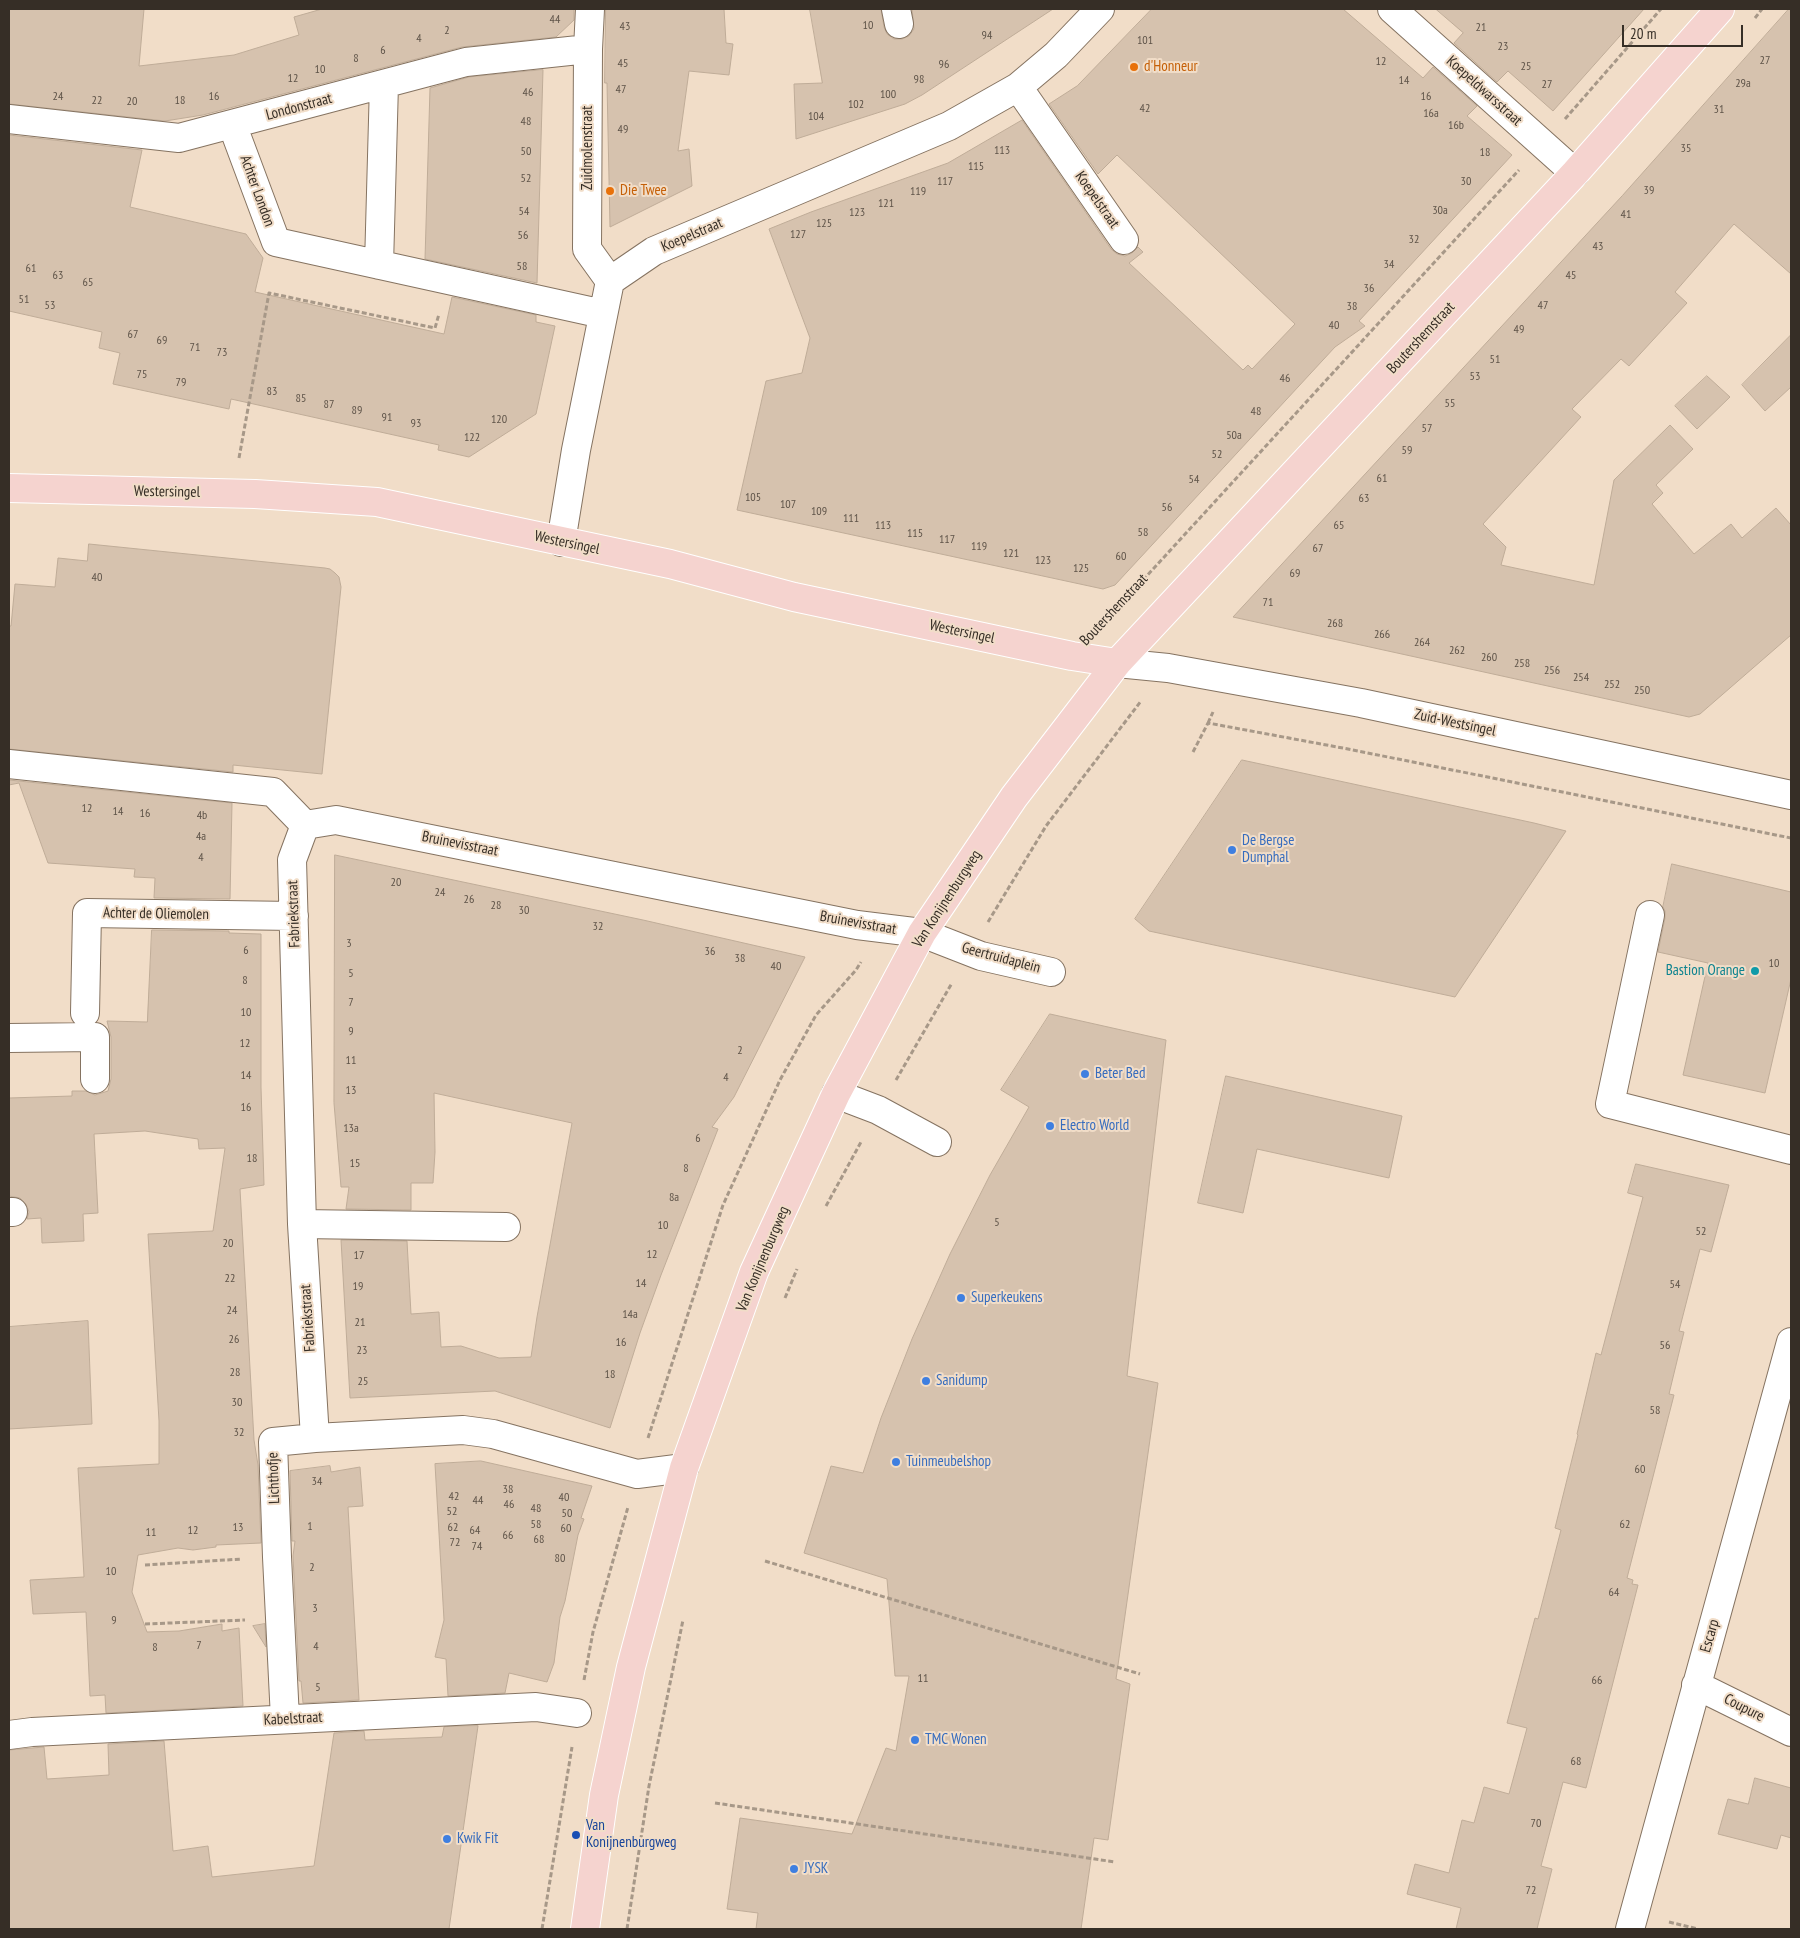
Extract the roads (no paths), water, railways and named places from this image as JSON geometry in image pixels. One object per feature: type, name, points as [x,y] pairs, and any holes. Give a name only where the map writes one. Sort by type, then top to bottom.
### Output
[{"type":"main road","name":"Boutershemstraat","points":[[1117,663],[1575,172],[1720,9]]},
{"type":"main road","name":"Westersingel","points":[[9,488],[232,493],[377,502],[670,564],[794,597],[1072,656],[1117,663]]},
{"type":"main road","name":"Van Konijnenburgweg","points":[[585,1929],[604,1795],[631,1667],[684,1468],[754,1272],[836,1094],[922,933],[1014,796],[1117,663]]},
{"type":"street","name":"Zuidmolenstraat","points":[[590,9],[587,249],[610,281]]},
{"type":"street","name":"Koepelstraat","points":[[610,281],[654,251],[949,126],[1018,87],[1056,55],[1100,9]]},
{"type":"street","name":"Koepeldwarsstraat","points":[[1392,9],[1575,172]]},
{"type":"street","name":"Londonstraat","points":[[9,119],[179,138],[466,62],[588,49]]},
{"type":"street","points":[[380,265],[384,84]]},
{"type":"street","name":"Koepelstraat","points":[[1018,87],[1124,240]]},
{"type":"street","name":"Achter London","points":[[232,124],[276,242],[604,314]]},
{"type":"street","points":[[561,542],[576,450],[610,281]]},
{"type":"street","name":"Zuid-Westsingel","points":[[1117,663],[1168,668],[1361,703],[1791,795]]},
{"type":"street","points":[[9,764],[273,792],[305,825]]},
{"type":"street","name":"Bruinevisstraat","points":[[305,825],[336,820],[858,925],[922,933]]},
{"type":"street","name":"Fabriekstraat","points":[[305,825],[292,860],[302,1224],[315,1438]]},
{"type":"street","name":"Achter de Oliemolen","points":[[85,1012],[87,913],[294,916]]},
{"type":"street","points":[[1650,915],[1610,1104],[1791,1150]]},
{"type":"street","name":"Geertruidaplein","points":[[922,933],[980,956],[1051,972]]},
{"type":"street","points":[[9,1038],[95,1037],[96,1079]]},
{"type":"street","points":[[836,1094],[878,1110],[937,1142]]},
{"type":"street","points":[[302,1224],[506,1227]]},
{"type":"street","name":"Escarp","points":[[1630,1929],[1791,1342]]},
{"type":"street","points":[[315,1438],[463,1430],[493,1434],[637,1474],[684,1468]]},
{"type":"street","name":"Lichthofje","points":[[286,1719],[273,1442],[315,1438]]},
{"type":"street","name":"Coupure","points":[[1696,1685],[1791,1732]]},
{"type":"street","name":"Kabelstraat","points":[[9,1735],[32,1732],[536,1707],[577,1713]]},
{"type":"place","name":"d'Honneur","points":[[1134,67]]},
{"type":"place","name":"Die Twee","points":[[610,191]]},
{"type":"place","name":"De Bergse Dumphal","points":[[1232,850]]},
{"type":"place","name":"Bastion Orange","points":[[1755,971]]},
{"type":"place","name":"Beter Bed","points":[[1085,1074]]},
{"type":"place","name":"Electro World","points":[[1050,1126]]},
{"type":"place","name":"Superkeukens","points":[[961,1298]]},
{"type":"place","name":"Sanidump","points":[[926,1381]]},
{"type":"place","name":"Tuinmeubelshop","points":[[896,1462]]},
{"type":"place","name":"TMC Wonen","points":[[915,1740]]},
{"type":"place","name":"Van Konijnenburgweg","points":[[576,1835]]},
{"type":"place","name":"Kwik Fit","points":[[447,1839]]},
{"type":"place","name":"JYSK","points":[[794,1869]]}]
